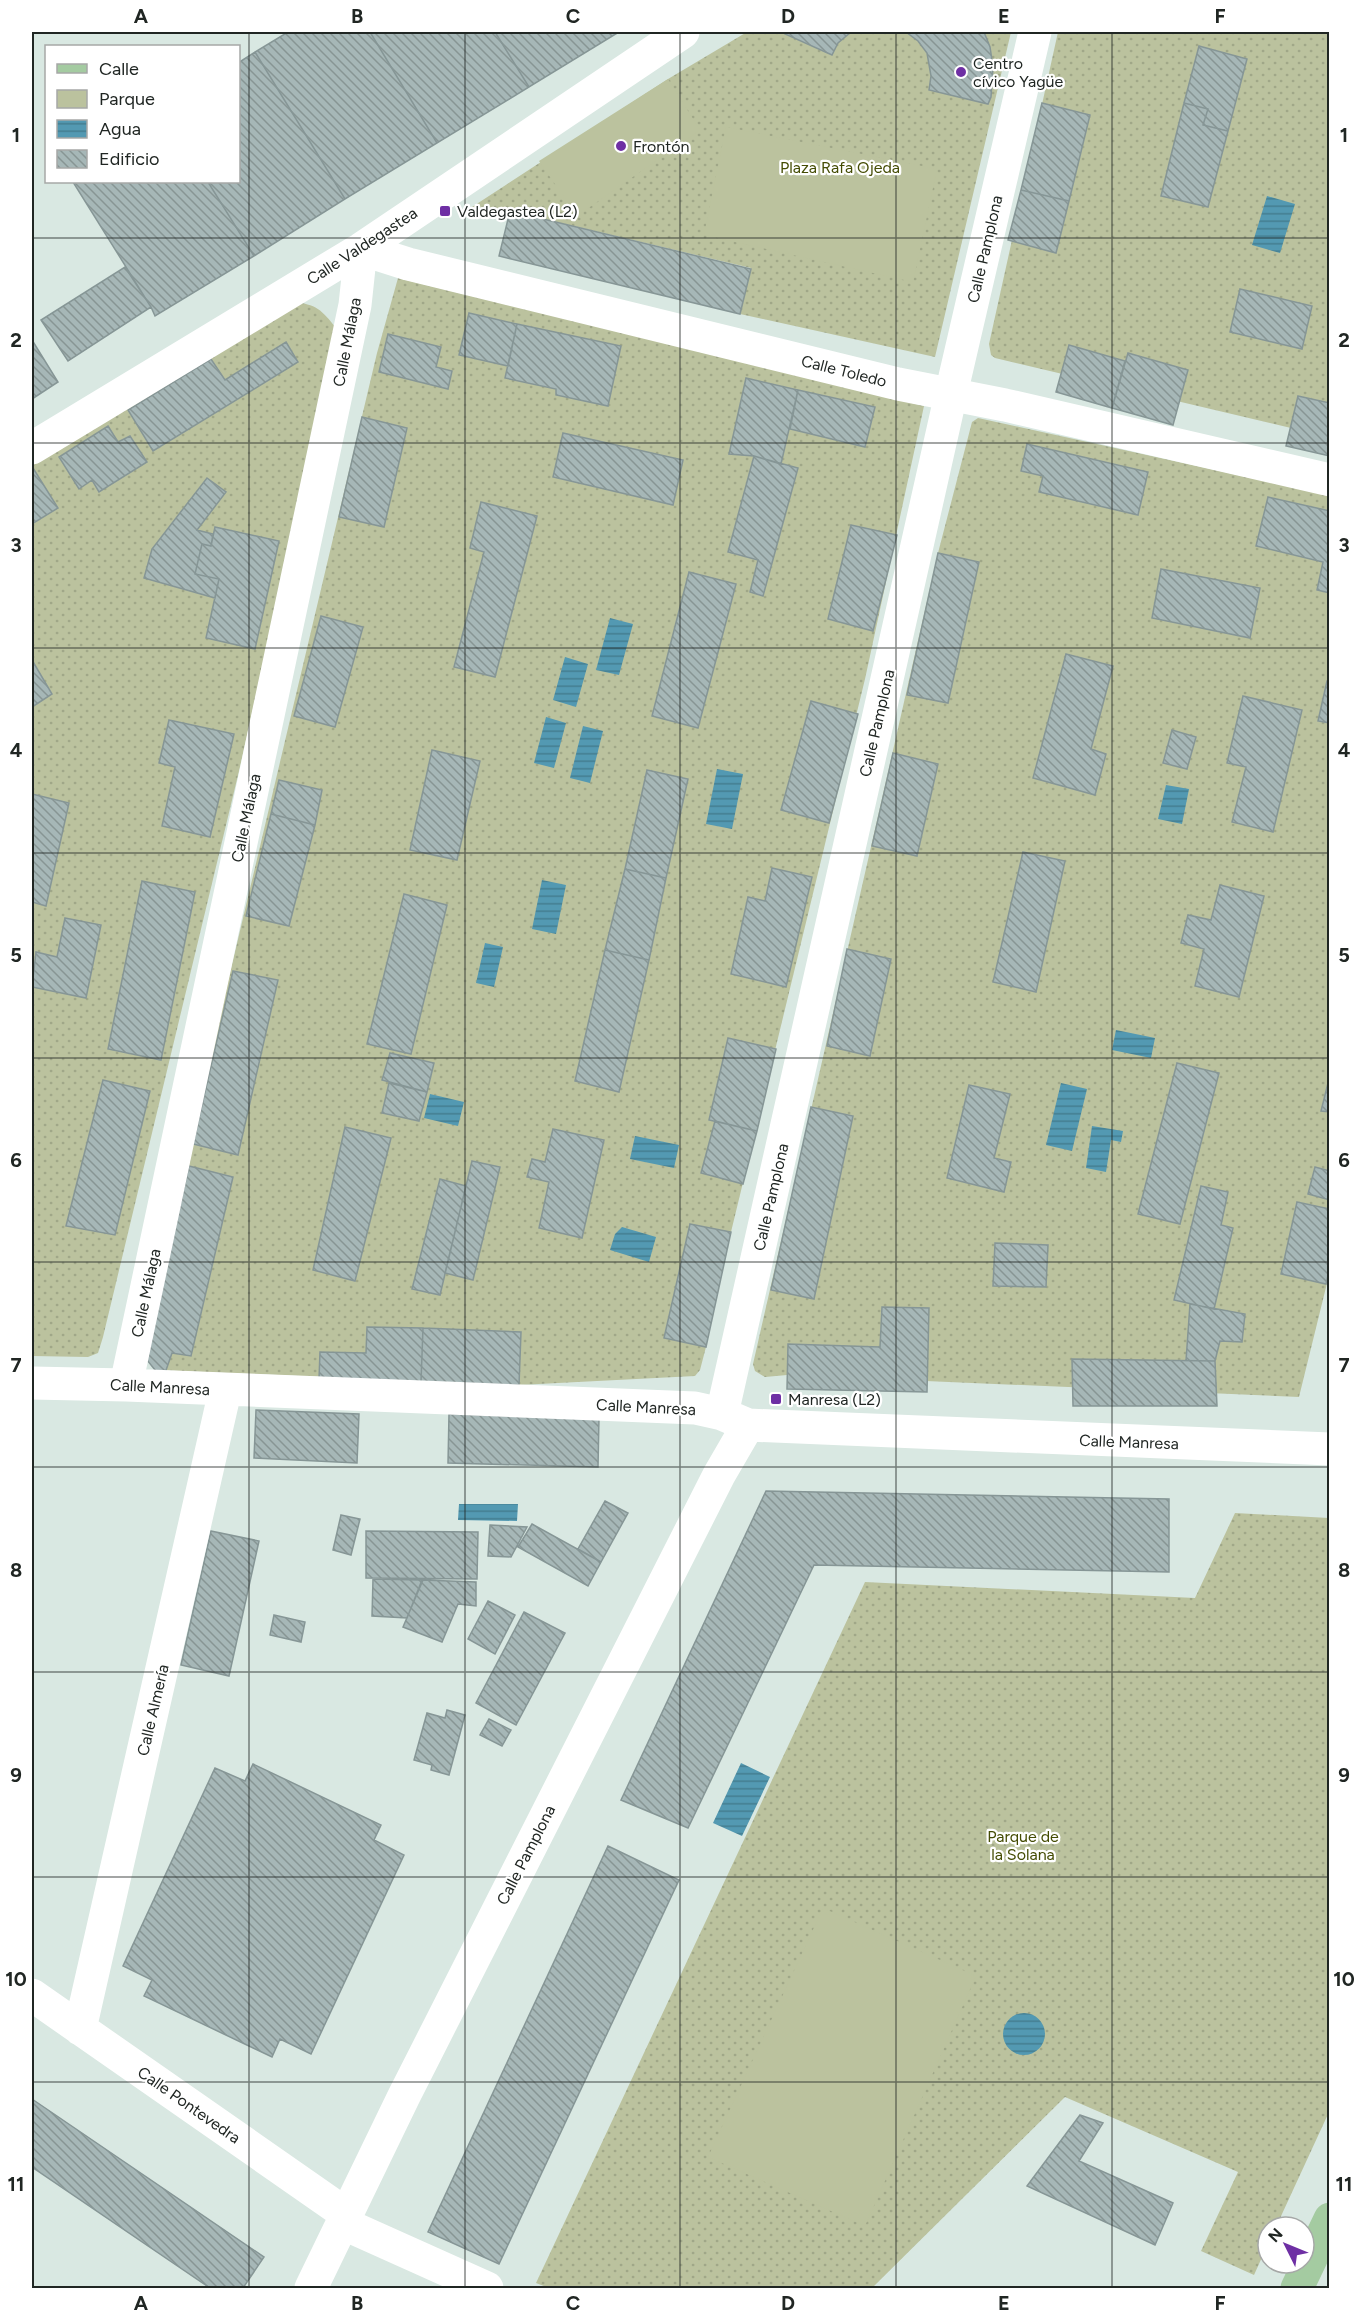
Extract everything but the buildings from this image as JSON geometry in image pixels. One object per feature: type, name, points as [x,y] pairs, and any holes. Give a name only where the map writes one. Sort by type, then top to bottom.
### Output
[{"type":"main road","points":[[1297,2289],[1329,2219]]},
{"type":"street","name":"Calle Valdegastea","points":[[32,448],[361,249],[683,32]]},
{"type":"street","name":"Calle Pamplona","points":[[311,2289],[414,2075],[719,1475],[735,1420],[951,394],[1035,32]]},
{"type":"street","name":"Calle Toledo","points":[[361,249],[408,264],[898,384],[1329,480]]},
{"type":"street","name":"Calle Málaga","points":[[126,1385],[356,305],[361,249]]},
{"type":"street","name":"Calle Manresa","points":[[32,1383],[695,1408],[735,1420],[1329,1449]]},
{"type":"street","name":"Calle Almería","points":[[80,2029],[225,1390]]},
{"type":"street","name":"Calle Pontevedra","points":[[32,1995],[344,2219],[487,2289]]},
{"type":"green space","name":"Plaza Rafa Ojeda","points":[[747,32],[1011,32],[935,357],[740,314],[751,268],[510,211],[472,207],[668,79]]},
{"type":"green space","points":[[1058,32],[1329,32],[1329,437],[995,358],[991,355],[989,344]]},
{"type":"green space","name":"Frontón","points":[[668,79],[700,130],[577,216],[539,161]]},
{"type":"green space","points":[[726,127],[937,169],[913,282],[704,235]]},
{"type":"green space","points":[[398,278],[924,406],[865,679],[731,1232],[706,1347],[700,1370],[695,1376],[519,1385],[155,1370],[147,1360],[188,1150],[377,353]]},
{"type":"green space","points":[[293,302],[313,306],[327,317],[336,328],[334,347],[239,771],[103,1337],[98,1353],[88,1357],[32,1356],[32,461]]},
{"type":"green space","points":[[978,418],[1329,495],[1330,1271],[1299,1397],[787,1375],[765,1377],[755,1371],[753,1364],[938,553],[972,422]]},
{"type":"green space","name":"Parque de la Solana","points":[[1235,1513],[1329,1518],[1329,2112],[1282,2215],[1256,2215],[1256,2271],[1254,2275],[1201,2251],[1238,2172],[1065,2097],[872,2288],[549,2288],[536,2283],[865,1582],[1195,1598]]},
{"type":"green space","points":[[823,1908],[976,1976],[865,2226],[708,2157]]},
{"type":"water","points":[[1267,196],[1295,204],[1280,253],[1252,245]]},
{"type":"water","points":[[610,618],[633,624],[619,675],[596,670]]},
{"type":"water","points":[[565,657],[588,664],[576,707],[553,700]]},
{"type":"water","points":[[546,717],[566,723],[554,768],[534,763]]},
{"type":"water","points":[[583,726],[603,731],[590,783],[570,778]]},
{"type":"water","points":[[717,769],[743,774],[732,829],[706,824]]},
{"type":"water","points":[[1166,785],[1189,789],[1182,824],[1158,819]]},
{"type":"water","points":[[542,880],[566,885],[556,934],[532,929]]},
{"type":"water","points":[[485,943],[503,947],[494,987],[476,983]]},
{"type":"water","points":[[1116,1030],[1155,1038],[1151,1058],[1112,1050]]},
{"type":"water","points":[[1061,1083],[1087,1089],[1072,1151],[1046,1145]]},
{"type":"water","points":[[430,1094],[464,1102],[458,1126],[424,1118]]},
{"type":"water","points":[[1092,1126],[1123,1131],[1121,1142],[1111,1140],[1106,1172],[1086,1168]]},
{"type":"water","points":[[635,1136],[679,1145],[674,1168],[630,1159]]},
{"type":"water","points":[[622,1227],[656,1237],[649,1262],[610,1250],[615,1234]]},
{"type":"water","points":[[459,1504],[518,1504],[517,1521],[458,1520]]},
{"type":"water","points":[[741,1763],[770,1777],[742,1836],[713,1823]]},
{"type":"water","points":[[1024,2013],[1032,2014],[1039,2019],[1044,2026],[1044,2042],[1039,2049],[1032,2054],[1024,2055],[1016,2054],[1009,2049],[1004,2042],[1003,2034],[1004,2026],[1009,2019],[1016,2014]]},
{"type":"place","name":"Centro cívico Yagüe","points":[[961,72]]},
{"type":"place","name":"Frontón","points":[[621,146]]},
{"type":"place","name":"Valdegastea (L2)","points":[[445,211]]},
{"type":"place","name":"Manresa (L2)","points":[[776,1399]]}]
